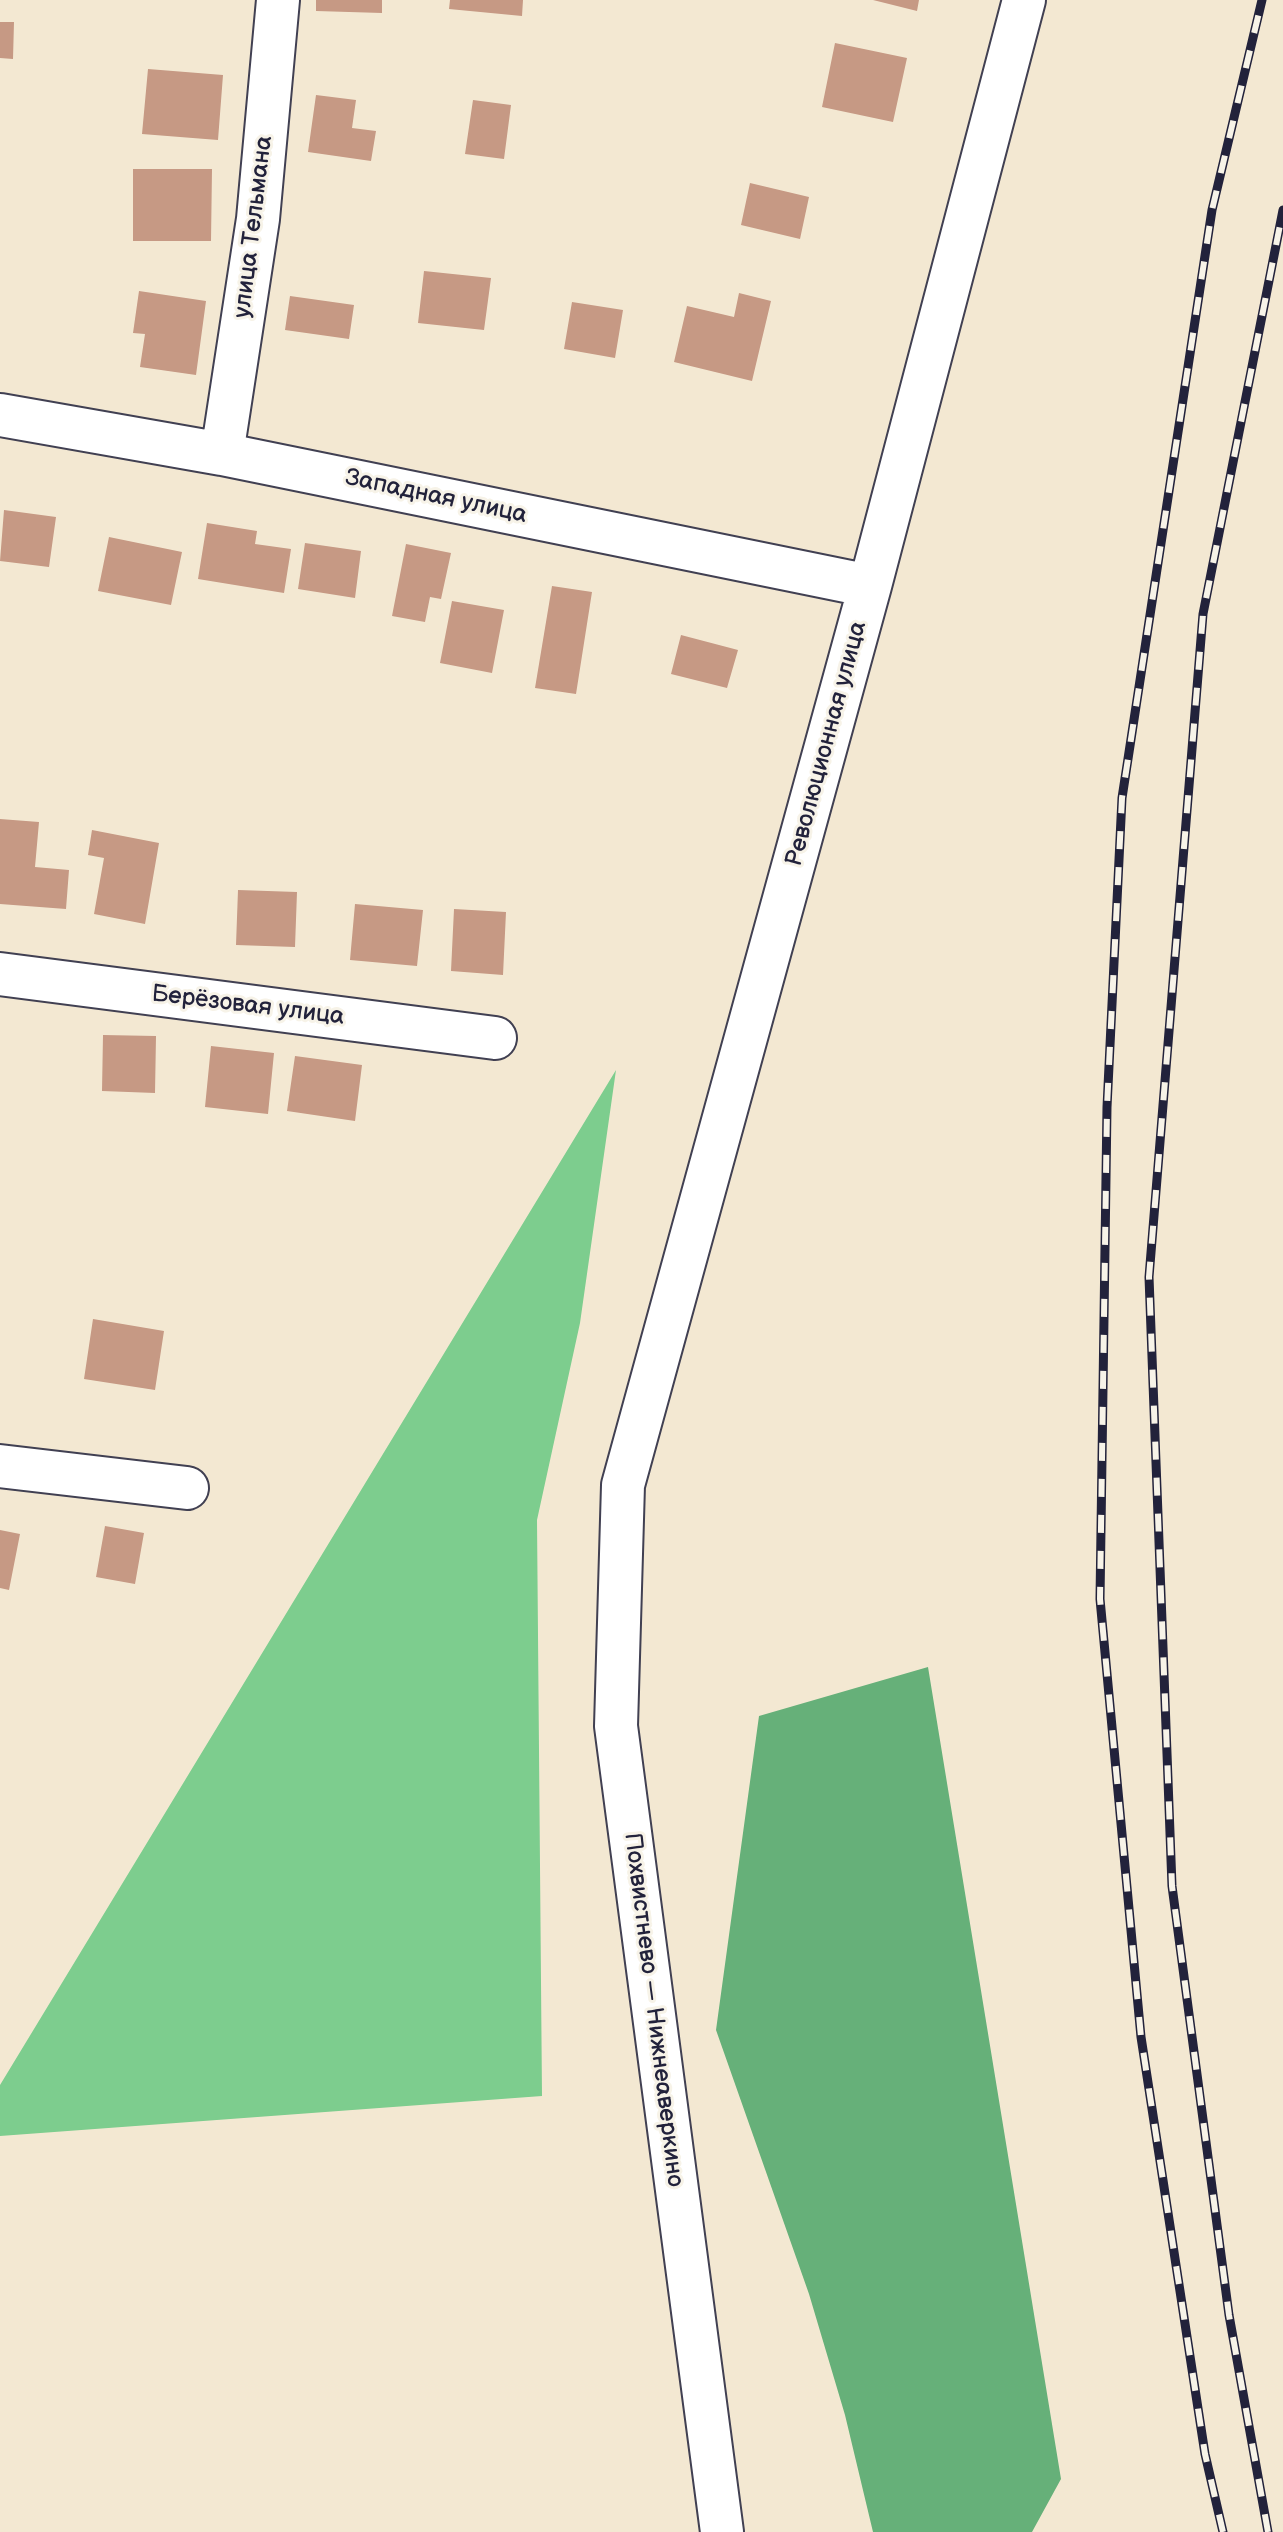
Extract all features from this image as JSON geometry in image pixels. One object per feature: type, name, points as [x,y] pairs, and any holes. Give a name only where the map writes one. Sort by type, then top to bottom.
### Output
[{"type":"street","name":"улица Тельмана","points":[[222,454],[258,219],[278,0]]},
{"type":"street","name":"Революционная улица","points":[[623,1485],[870,586],[1024,0]]},
{"type":"street","name":"Западная улица","points":[[0,415],[222,454],[870,586]]},
{"type":"street","name":"Берёзовая улица","points":[[0,974],[495,1038]]},
{"type":"street","points":[[0,1466],[187,1488]]},
{"type":"street","name":"Похвистнево — Нижнеаверкино","points":[[623,1485],[616,1726],[722,2532]]},
{"type":"green space","points":[[616,1070],[580,1323],[537,1520],[542,2096],[0,2136],[0,2085]]},
{"type":"green space","points":[[928,1667],[1061,2479],[1032,2532],[873,2532],[845,2415],[809,2294],[716,2030],[759,1716]]},
{"type":"building","points":[[316,0],[382,0],[382,13],[316,11]]},
{"type":"building","points":[[450,0],[523,0],[522,16],[449,9]]},
{"type":"building","points":[[873,0],[919,0],[917,11]]},
{"type":"building","points":[[0,22],[14,22],[13,59],[0,58]]},
{"type":"building","points":[[835,43],[907,58],[893,122],[822,107]]},
{"type":"building","points":[[148,69],[223,75],[218,140],[142,134]]},
{"type":"building","points":[[316,95],[356,100],[352,128],[376,131],[371,161],[308,152]]},
{"type":"building","points":[[473,100],[511,105],[504,159],[465,154]]},
{"type":"building","points":[[133,169],[212,169],[211,241],[133,241]]},
{"type":"building","points":[[750,183],[809,197],[800,239],[741,225]]},
{"type":"building","points":[[424,271],[491,278],[484,330],[418,323]]},
{"type":"building","points":[[139,291],[206,301],[196,375],[140,367],[145,334],[133,333]]},
{"type":"building","points":[[739,293],[771,301],[752,381],[674,362],[687,306],[734,317]]},
{"type":"building","points":[[290,296],[354,305],[349,339],[285,330]]},
{"type":"building","points":[[572,302],[623,310],[615,358],[564,349]]},
{"type":"building","points":[[4,510],[56,517],[49,567],[0,561]]},
{"type":"building","points":[[207,523],[257,531],[255,544],[291,549],[284,593],[198,579]]},
{"type":"building","points":[[109,537],[182,552],[171,605],[98,591]]},
{"type":"building","points":[[305,543],[361,551],[355,598],[298,589]]},
{"type":"building","points":[[406,544],[451,553],[441,599],[430,597],[425,622],[392,616]]},
{"type":"building","points":[[552,586],[592,592],[576,694],[535,688]]},
{"type":"building","points":[[452,601],[504,610],[492,673],[440,663]]},
{"type":"building","points":[[681,635],[738,650],[727,688],[671,674]]},
{"type":"building","points":[[0,819],[39,822],[35,867],[69,870],[66,909],[0,904]]},
{"type":"building","points":[[92,830],[159,843],[145,924],[94,914],[104,858],[88,855]]},
{"type":"building","points":[[238,890],[297,892],[295,947],[236,945]]},
{"type":"building","points":[[355,904],[423,910],[417,966],[350,960]]},
{"type":"building","points":[[454,909],[506,912],[503,975],[451,971]]},
{"type":"building","points":[[103,1035],[156,1036],[155,1093],[102,1091]]},
{"type":"building","points":[[211,1046],[274,1053],[268,1114],[205,1107]]},
{"type":"building","points":[[295,1056],[362,1065],[355,1121],[287,1111]]},
{"type":"building","points":[[93,1319],[164,1331],[155,1390],[84,1379]]},
{"type":"building","points":[[105,1526],[144,1533],[135,1584],[96,1577]]},
{"type":"building","points":[[0,1530],[20,1534],[9,1590],[0,1588]]},
{"type":"railway","points":[[1223,2532],[1205,2454],[1141,2037],[1100,1599],[1107,1107],[1122,798],[1212,210],[1262,0]]},
{"type":"railway","points":[[1268,2532],[1229,2315],[1172,1886],[1149,1277],[1203,614],[1283,210]]}]
